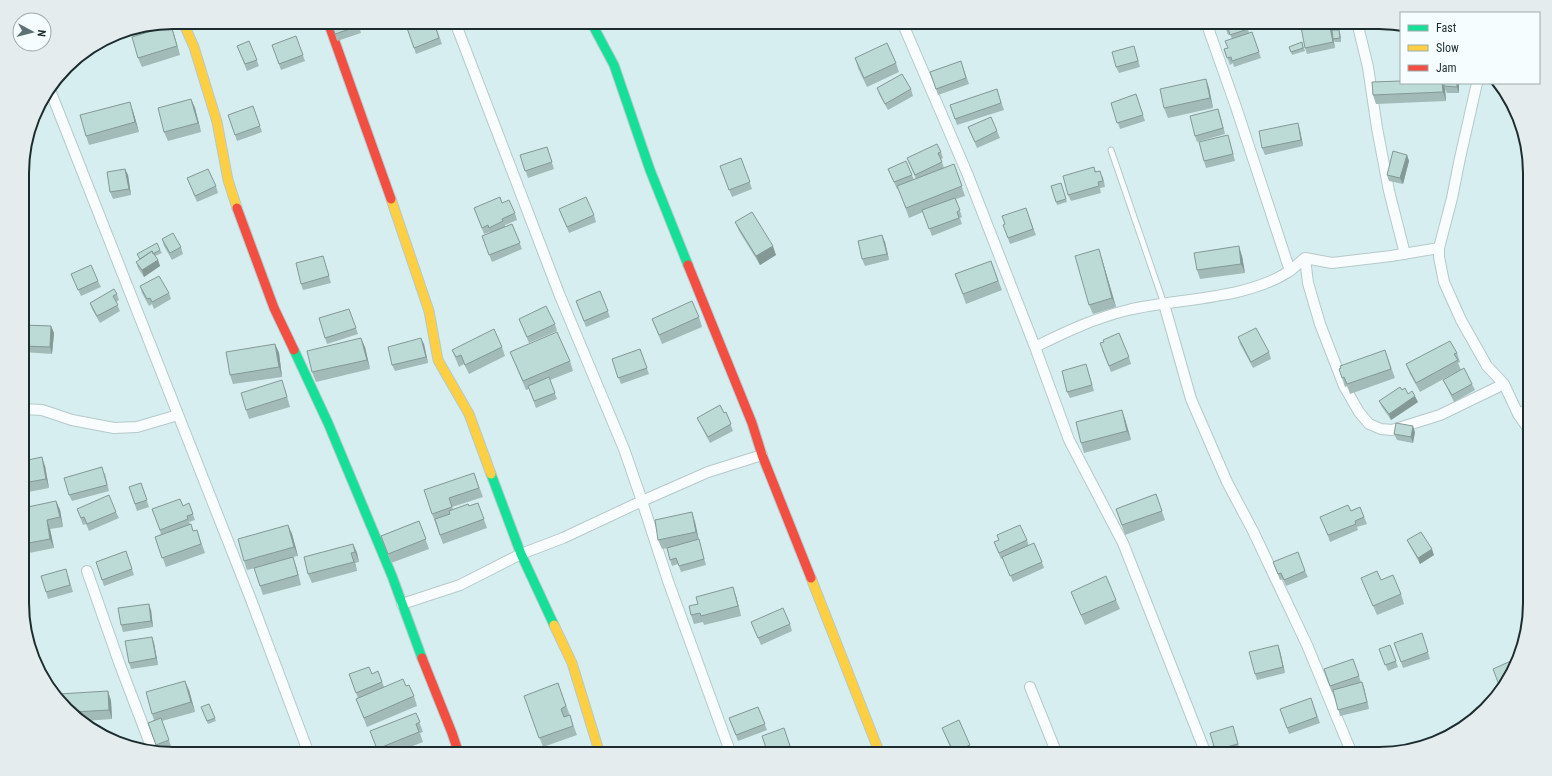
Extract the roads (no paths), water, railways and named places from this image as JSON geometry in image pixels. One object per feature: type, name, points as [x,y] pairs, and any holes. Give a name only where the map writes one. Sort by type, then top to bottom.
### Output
[{"type":"street","points":[[186,29],[194,47],[217,122],[228,180],[274,308],[328,423],[392,576],[430,681],[452,733],[456,747]]},
{"type":"street","points":[[330,29],[429,311],[438,360],[469,414],[521,554],[572,663],[598,747]]},
{"type":"street","points":[[458,29],[557,289],[624,449],[668,581],[728,747]]},
{"type":"street","points":[[595,29],[614,65],[650,170],[752,423],[762,455],[877,747]]},
{"type":"street","points":[[905,29],[967,173],[1035,347],[1069,440],[1123,543],[1203,747]]},
{"type":"street","points":[[1208,29],[1290,271]]},
{"type":"street","points":[[1359,29],[1368,67],[1377,128],[1389,190],[1405,254]]},
{"type":"street","points":[[1477,84],[1452,198],[1439,248],[1439,257],[1444,282],[1461,320],[1487,366],[1504,384],[1518,414],[1523,421]]},
{"type":"street","points":[[52,95],[250,597],[306,747]]},
{"type":"street","points":[[1305,258],[1332,263],[1405,254],[1439,248]]},
{"type":"street","points":[[1035,347],[1086,323],[1129,310],[1247,289],[1290,271],[1305,258]]},
{"type":"street","points":[[1305,258],[1308,283],[1325,338],[1344,386],[1359,412],[1370,424],[1381,429],[1392,430],[1440,416],[1504,384]]},
{"type":"street","points":[[1164,304],[1190,399],[1226,482],[1253,530],[1307,645],[1349,747]]},
{"type":"street","points":[[29,409],[42,410],[72,420],[114,428],[137,427],[178,415]]},
{"type":"street","points":[[1518,414],[1523,412]]},
{"type":"street","points":[[402,604],[460,585],[521,554],[563,538],[708,472],[762,455]]},
{"type":"street","points":[[87,571],[120,665],[151,745]]},
{"type":"street","points":[[1030,687],[1054,747]]},
{"type":"lane","points":[[1111,150],[1164,304]]}]
